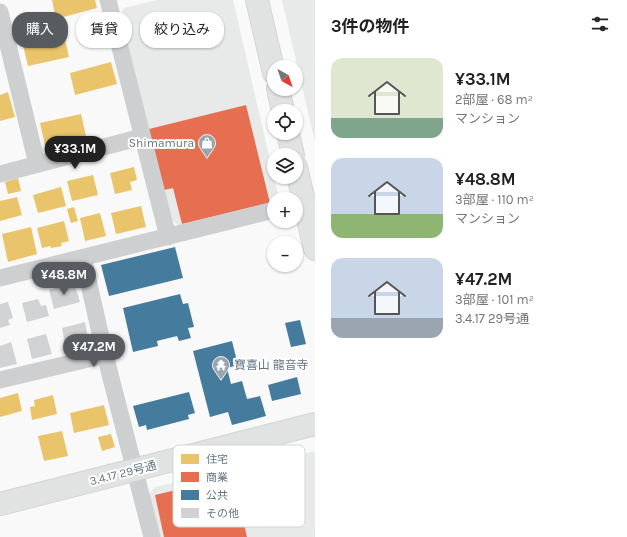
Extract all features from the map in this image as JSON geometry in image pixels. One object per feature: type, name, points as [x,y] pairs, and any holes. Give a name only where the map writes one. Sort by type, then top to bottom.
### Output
[{"type":"street","points":[[110,0],[142,137],[168,238]]},
{"type":"street","points":[[257,0],[271,60]]},
{"type":"street","points":[[0,12],[5,60],[37,164]]},
{"type":"street","points":[[0,174],[142,137]]},
{"type":"street","points":[[300,184],[315,249]]},
{"type":"street","points":[[0,278],[168,238],[267,212]]},
{"type":"street","points":[[83,258],[105,354],[152,537]]},
{"type":"street","points":[[0,380],[105,354]]},
{"type":"street","name":"3.4.17 29号通","points":[[233,445],[315,424]]},
{"type":"street","name":"3.4.17 29号通","points":[[0,504],[173,460]]},
{"type":"shaded area","points":[[157,0],[233,0],[267,148],[267,184],[276,184],[277,192],[267,192],[267,205],[178,225],[172,220],[128,48],[132,48],[132,12],[122,12],[124,8]]},
{"type":"shaded area","points":[[282,0],[315,0],[315,142],[303,90],[303,60],[296,60]]},
{"type":"shaded area","points":[[315,451],[315,537],[159,537],[149,496],[155,487],[173,483],[173,527],[305,527],[305,453]]},
{"type":"building: 住宅","points":[[52,0],[95,0],[97,8],[76,12],[76,14],[68,16],[68,12],[55,12]]},
{"type":"building: 住宅","points":[[24,48],[67,48],[69,57],[28,66]]},
{"type":"building: 住宅","points":[[111,62],[117,84],[75,95],[70,73]]},
{"type":"building: 住宅","points":[[8,92],[15,117],[0,121],[0,95]]},
{"type":"building: 住宅","points":[[81,114],[86,136],[45,145],[40,123]]},
{"type":"building: 住宅","points":[[134,167],[137,180],[130,182],[132,190],[115,194],[110,173]]},
{"type":"building: 住宅","points":[[93,175],[98,195],[72,201],[67,181]]},
{"type":"building: 住宅","points":[[18,178],[21,191],[8,194],[5,182]]},
{"type":"building: 住宅","points":[[61,187],[66,206],[38,213],[33,195]]},
{"type":"building: 住宅","points":[[17,197],[22,215],[0,221],[0,201]]},
{"type":"building: 住宅","points":[[141,206],[146,227],[116,234],[111,213]]},
{"type":"building: 住宅","points":[[74,207],[78,221],[71,223],[67,209]]},
{"type":"building: 住宅","points":[[100,213],[106,236],[85,241],[80,218]]},
{"type":"building: 住宅","points":[[64,221],[69,241],[61,243],[62,246],[42,248],[37,228]]},
{"type":"building: 住宅","points":[[31,227],[37,254],[8,262],[2,234]]},
{"type":"building: 住宅","points":[[18,393],[22,411],[0,417],[0,398]]},
{"type":"building: 住宅","points":[[53,395],[57,414],[32,420],[30,407],[35,406],[34,400]]},
{"type":"building: 住宅","points":[[104,405],[109,425],[74,433],[70,413]]},
{"type":"building: 住宅","points":[[62,431],[68,456],[44,461],[38,436]]},
{"type":"building: 住宅","points":[[111,434],[115,447],[102,451],[98,437]]},
{"type":"building: 商業","name":"Shimamura","points":[[246,105],[267,192],[267,204],[182,224],[173,188],[164,190],[149,129]]},
{"type":"building: 商業","points":[[173,491],[173,527],[245,527],[247,537],[164,537],[155,495]]},
{"type":"building: 公共","points":[[175,247],[183,278],[109,296],[101,265]]},
{"type":"building: 公共","points":[[180,294],[183,304],[188,303],[194,327],[188,328],[191,338],[179,341],[177,336],[157,341],[158,346],[133,352],[123,308]]},
{"type":"building: 公共","points":[[300,320],[306,344],[291,347],[285,323]]},
{"type":"building: 公共","points":[[232,341],[238,365],[227,368],[231,384],[242,381],[247,399],[260,396],[266,416],[232,425],[228,412],[210,417],[193,351]]},
{"type":"building: 公共","points":[[297,377],[301,394],[272,401],[268,385]]},
{"type":"building: 公共","points":[[189,392],[195,413],[188,415],[189,419],[147,430],[146,425],[139,427],[133,406]]},
{"type":"building: その他","points":[[74,283],[80,302],[54,309],[49,290]]},
{"type":"building: その他","points":[[38,299],[41,306],[46,305],[49,316],[27,322],[22,303]]},
{"type":"building: その他","points":[[8,302],[13,318],[8,320],[10,325],[0,328],[0,304]]},
{"type":"building: その他","points":[[85,322],[89,344],[66,350],[62,328]]},
{"type":"building: その他","points":[[46,334],[52,354],[32,359],[27,339]]},
{"type":"building: その他","points":[[11,342],[17,364],[0,368],[0,346]]},
{"type":"place","name":"Shimamura","points":[[207,158]]},
{"type":"place","name":"寶喜山 龍音寺","points":[[221,380]]}]
